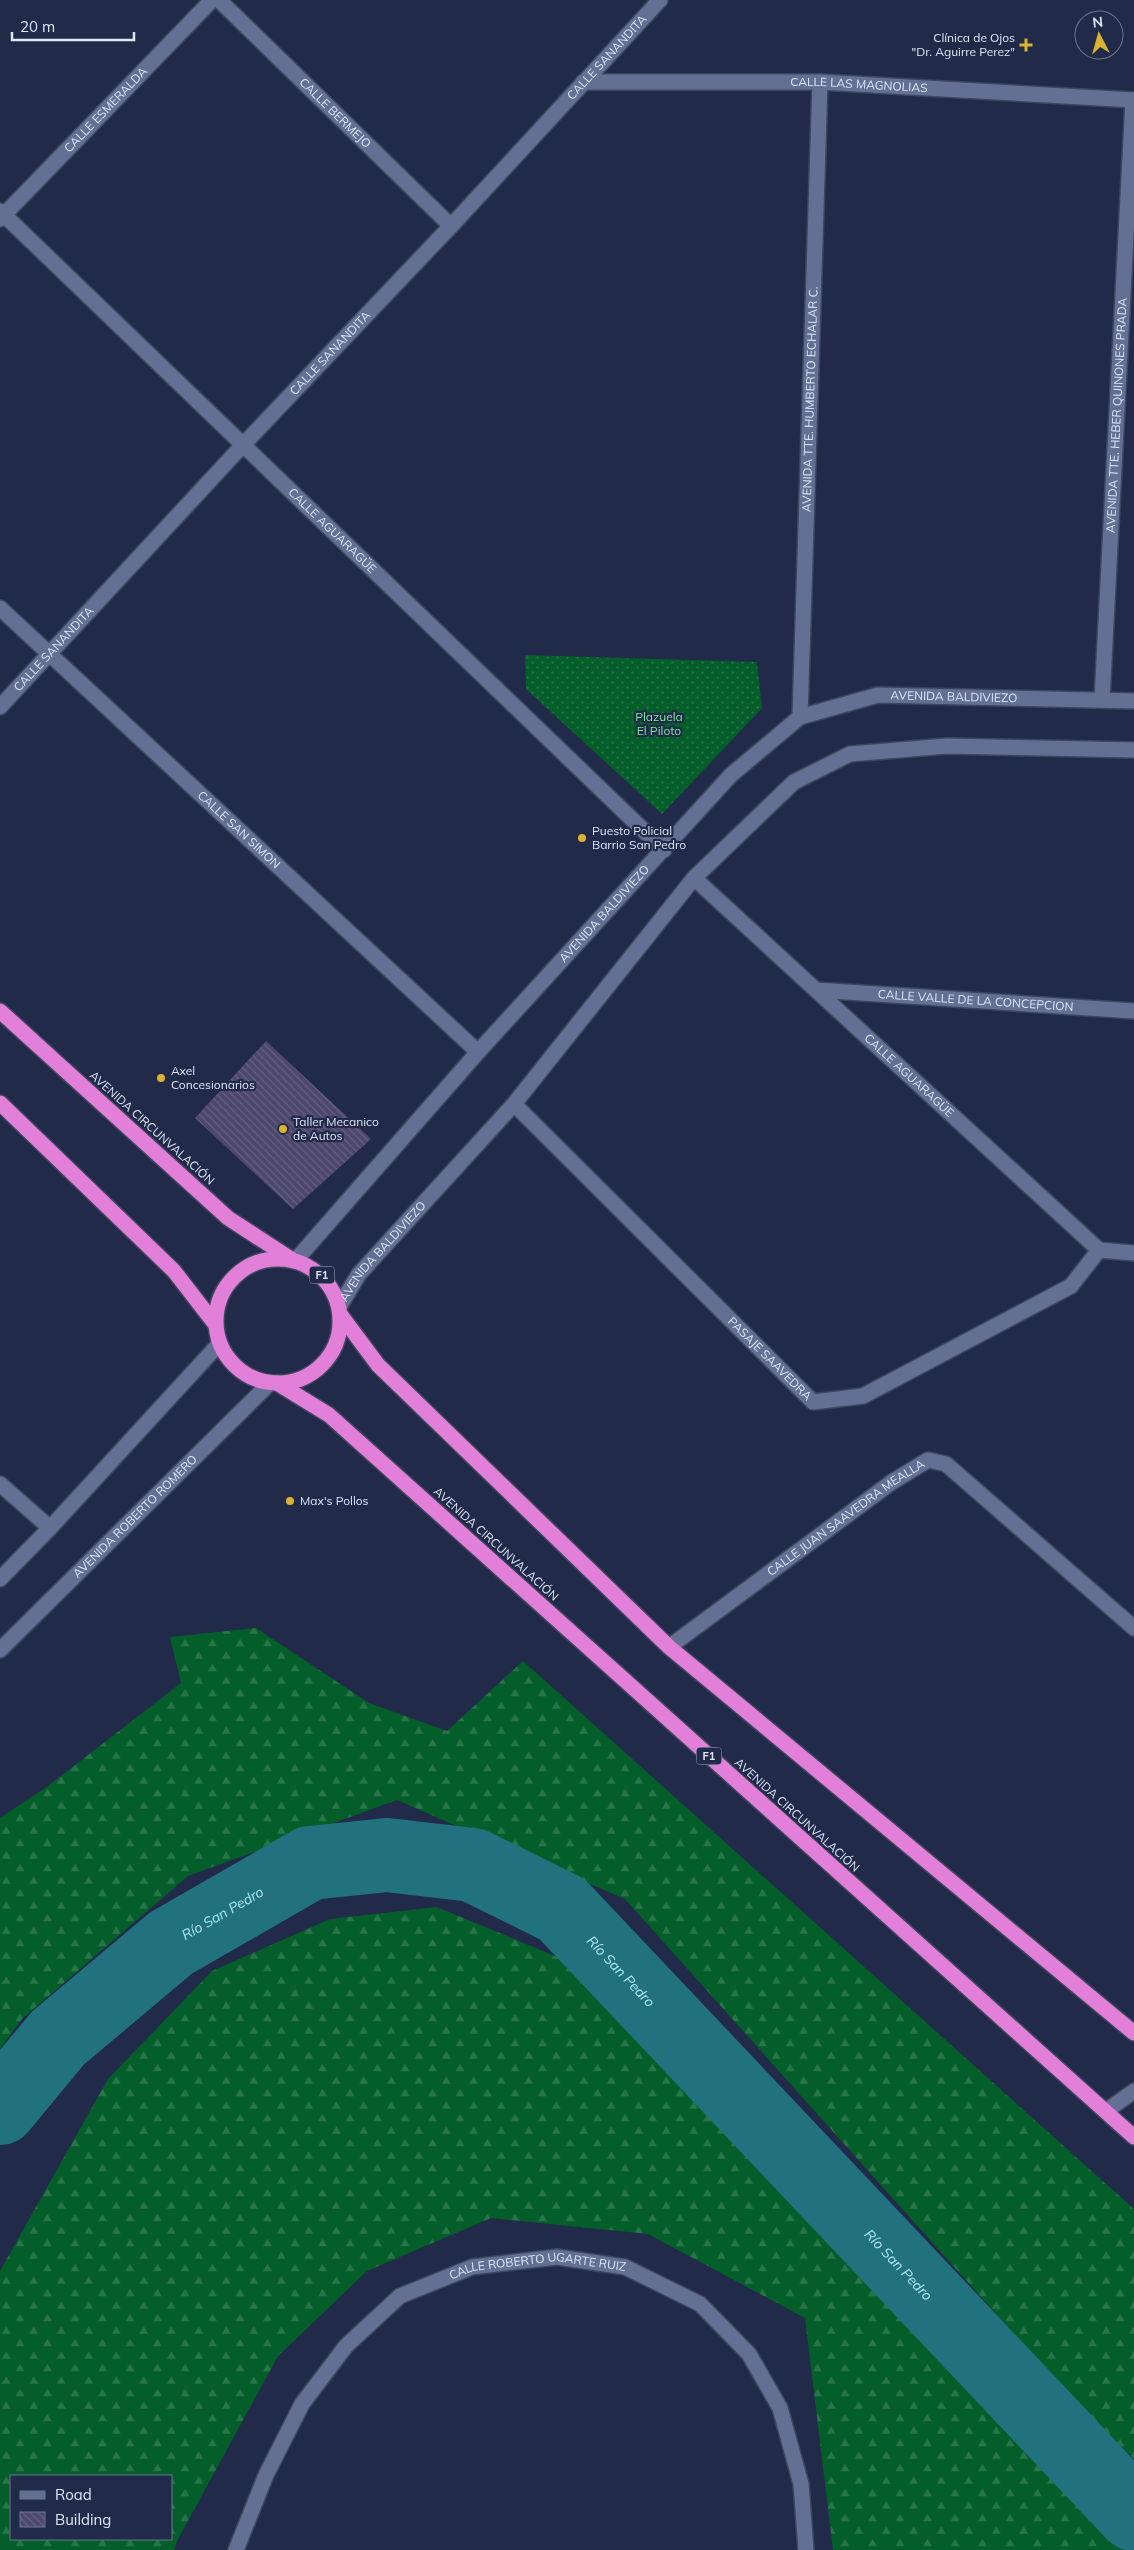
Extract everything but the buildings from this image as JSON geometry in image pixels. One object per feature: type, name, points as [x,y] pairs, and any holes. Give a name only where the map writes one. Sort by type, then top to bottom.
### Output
[{"type":"highway","name":"AVENIDA CIRCUNVALACIÓN","points":[[0,1010],[228,1218],[293,1260]]},
{"type":"highway","name":"F1","points":[[0,1103],[174,1271],[215,1324]]},
{"type":"highway","name":"F1","points":[[274,1383],[250,1377],[234,1366],[219,1344],[215,1324],[218,1301],[229,1281],[247,1266],[268,1259],[293,1260],[306,1264],[324,1277],[336,1297],[340,1311],[378,1365],[669,1647],[1134,2033]]},
{"type":"highway","points":[[274,1383],[295,1381],[311,1374],[324,1363],[334,1348],[340,1331],[340,1311]]},
{"type":"highway","name":"AVENIDA CIRCUNVALACIÓN","points":[[274,1383],[329,1415],[1134,2137]]},
{"type":"street","name":"CALLE ESMERALDA","points":[[1,215],[212,0]]},
{"type":"street","name":"CALLE BERMEJO","points":[[220,0],[451,226]]},
{"type":"street","name":"CALLE SANANDITA","points":[[0,707],[660,0]]},
{"type":"street","name":"CALLE LAS MAGNOLIAS","points":[[583,82],[820,82],[1133,100]]},
{"type":"street","name":"AVENIDA TTE. HUMBERTO ECHALAR C.","points":[[800,717],[820,82]]},
{"type":"street","name":"AVENIDA TTE. HEBER QUINONES PRADA","points":[[1102,700],[1133,100]]},
{"type":"street","name":"CALLE AGUARAGÜE","points":[[1,215],[664,850]]},
{"type":"street","name":"CALLE SAN SIMON","points":[[0,608],[478,1052]]},
{"type":"street","name":"AVENIDA BALDIVIEZO","points":[[293,1260],[478,1052],[731,775],[800,717],[878,696],[1134,701]]},
{"type":"street","name":"AVENIDA BALDIVIEZO","points":[[340,1311],[359,1274],[514,1104],[694,878],[794,782],[850,754],[947,746],[1134,750]]},
{"type":"street","name":"CALLE AGUARAGÜE","points":[[694,878],[1099,1250]]},
{"type":"street","name":"CALLE VALLE DE LA CONCEPCION","points":[[816,990],[1134,1011]]},
{"type":"street","name":"PASAJE SAAVEDRA","points":[[514,1104],[813,1402],[863,1396],[1037,1305],[1071,1286],[1099,1250]]},
{"type":"street","points":[[1099,1250],[1134,1253]]},
{"type":"street","points":[[0,1579],[50,1528],[219,1344]]},
{"type":"street","name":"AVENIDA ROBERTO ROMERO","points":[[0,1650],[274,1383]]},
{"type":"street","name":"CALLE JUAN SAAVEDRA MEALLA","points":[[669,1647],[892,1482],[928,1460],[946,1464],[1134,1628]]},
{"type":"street","points":[[0,1484],[50,1528]]},
{"type":"street","points":[[1106,2111],[1134,2091]]},
{"type":"street","name":"CALLE ROBERTO UGARTE RUIZ","points":[[236,2550],[266,2475],[302,2404],[346,2346],[400,2296],[472,2268],[557,2256],[625,2267],[700,2304],[749,2354],[780,2408],[800,2484],[806,2550]]},
{"type":"green space","name":"Plazuela El Piloto","points":[[525,655],[757,662],[762,708],[662,814],[526,689]]},
{"type":"green space","points":[[256,1628],[369,1703],[447,1731],[523,1661],[1134,2209],[1134,2459],[1075,2402],[625,1899],[397,1800],[188,1876],[22,2019],[0,2049],[0,1818],[48,1786],[181,1683],[170,1637]]},
{"type":"green space","points":[[437,1907],[562,1959],[846,2256],[1134,2538],[1134,2550],[833,2550],[805,2318],[648,2234],[491,2218],[367,2271],[278,2356],[178,2539],[174,2550],[0,2550],[0,2271],[108,2079],[212,1971],[330,1919]]},
{"type":"waterway","name":"Río San Pedro","points":[[0,2108],[58,2038],[171,1943],[310,1863],[387,1855],[473,1865],[562,1909],[1134,2514]]},
{"type":"place","name":"Clínica de Ojos \"Dr. Aguirre Perez\"","points":[[1026,45]]},
{"type":"place","name":"Puesto Policial Barrio San Pedro","points":[[582,838]]},
{"type":"place","name":"Axel Concesionarios","points":[[161,1078]]},
{"type":"place","name":"Taller Mecanico de Autos","points":[[283,1129]]},
{"type":"place","name":"Max's Pollos","points":[[290,1501]]}]
